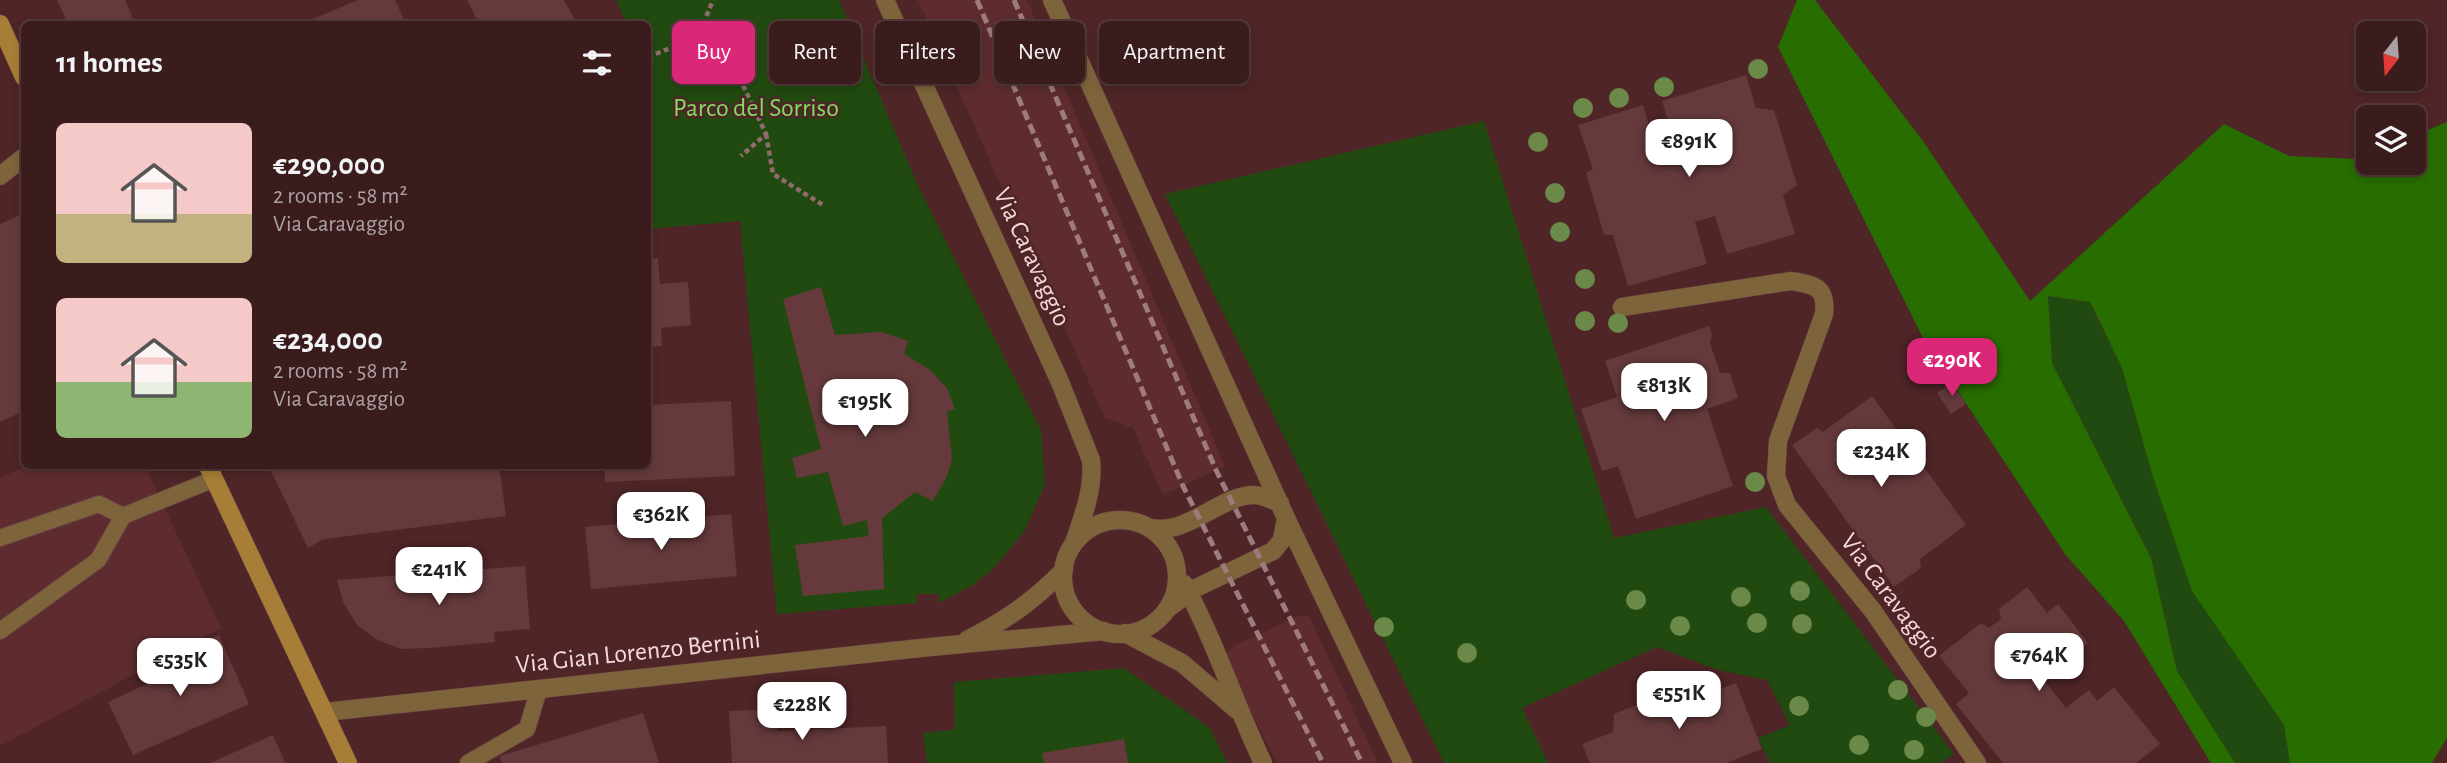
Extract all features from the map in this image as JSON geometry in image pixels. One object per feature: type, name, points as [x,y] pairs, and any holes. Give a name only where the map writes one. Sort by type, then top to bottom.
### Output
[{"type":"main road","points":[[0,24],[21,70]]},
{"type":"main road","points":[[211,472],[348,763]]},
{"type":"street","name":"Via Caravaggio","points":[[885,0],[1060,382],[1091,460],[1090,488],[1074,543]]},
{"type":"street","points":[[1052,0],[1305,559],[1403,763]]},
{"type":"street","points":[[0,176],[21,160]]},
{"type":"street","name":"Via Caravaggio","points":[[1622,307],[1791,281],[1812,284],[1818,288],[1825,302],[1824,314],[1778,441],[1776,476],[1787,505],[1873,611],[1978,763]]},
{"type":"street","points":[[1177,572],[1175,591],[1161,617],[1144,628],[1125,633],[1104,631],[1084,621],[1065,592],[1064,570],[1074,543],[1087,530],[1105,522],[1133,521],[1162,530],[1177,527],[1245,496],[1265,497],[1283,511]]},
{"type":"street","points":[[1167,609],[1188,593],[1273,551],[1282,540],[1283,511]]},
{"type":"street","points":[[1151,528],[1164,540],[1173,554],[1177,572],[1217,653],[1263,763]]},
{"type":"street","points":[[1273,551],[1290,553],[1305,559]]},
{"type":"street","name":"Via Gian Lorenzo Bernini","points":[[957,644],[1012,616],[1064,570]]},
{"type":"street","name":"Via Gian Lorenzo Bernini","points":[[325,712],[957,644],[1104,631]]},
{"type":"street","points":[[1125,633],[1182,663],[1240,713]]},
{"type":"lane","points":[[0,631],[99,560],[123,516],[211,472]]},
{"type":"lane","points":[[0,538],[99,504],[123,516]]},
{"type":"lane","points":[[468,763],[527,729],[539,689]]},
{"type":"path","points":[[704,21],[713,0]]},
{"type":"path","points":[[651,56],[672,47]]},
{"type":"path","points":[[742,84],[766,134],[773,174],[823,205]]},
{"type":"path","points":[[741,156],[766,134]]},
{"type":"shaded area","points":[[918,0],[1027,0],[1036,21],[994,21],[994,84],[1063,84],[1225,466],[1163,495],[1133,428],[1105,418],[956,84],[980,84],[980,21],[927,21]]},
{"type":"shaded area","points":[[21,468],[146,469],[221,628],[0,746],[0,478]]},
{"type":"shaded area","points":[[1298,616],[1309,616],[1378,763],[1277,763],[1223,656],[1236,645]]},
{"type":"green space","name":"Parco del Sorriso","points":[[616,0],[839,0],[848,21],[769,21],[769,84],[861,84],[861,52],[919,188],[1041,430],[1045,484],[1025,530],[995,567],[973,585],[939,603],[939,594],[917,594],[916,603],[777,614],[740,221],[651,229],[651,21],[626,21]]},
{"type":"green space","points":[[1797,0],[1815,0],[1923,141],[2030,301],[2224,124],[2289,156],[2356,159],[2356,175],[2426,175],[2426,131],[2447,122],[2447,738],[2432,763],[2290,763],[2284,725],[2192,591],[2153,477],[2122,368],[2090,302],[2048,296],[2052,363],[2151,558],[2177,671],[2235,763],[2211,763],[2124,621],[2065,554],[1923,338],[1778,47]]},
{"type":"green space","points":[[1484,121],[1614,538],[1766,507],[1954,754],[1940,763],[1770,763],[1758,738],[1790,725],[1767,680],[1718,670],[1657,647],[1522,708],[1548,763],[1444,763],[1165,194]]},
{"type":"green space","points":[[2048,296],[2089,302],[2122,368],[2153,477],[2192,590],[2284,725],[2290,763],[2235,763],[2177,671],[2151,558],[2052,363]]},
{"type":"green space","points":[[1124,668],[1210,728],[1227,763],[927,763],[923,733],[955,729],[954,682]]},
{"type":"building","points":[[57,0],[125,0],[134,21],[67,21]]},
{"type":"building","points":[[358,0],[395,0],[405,21],[308,21]]},
{"type":"building","points":[[467,0],[564,0],[575,21],[478,21]]},
{"type":"building","points":[[1746,75],[1756,108],[1774,110],[1797,185],[1783,195],[1795,234],[1727,254],[1715,216],[1695,222],[1707,264],[1628,286],[1613,235],[1604,235],[1586,173],[1593,169],[1578,125],[1643,105],[1656,148],[1675,143],[1662,101]]},
{"type":"building","points":[[21,214],[21,412],[0,422],[0,224]]},
{"type":"building","points":[[658,258],[660,284],[688,282],[691,325],[661,328],[662,346],[651,347],[651,259]]},
{"type":"building","points":[[821,287],[835,335],[881,332],[908,341],[904,354],[929,369],[947,388],[955,409],[947,411],[952,459],[947,476],[933,501],[915,492],[882,518],[884,589],[803,596],[795,545],[869,536],[867,520],[843,526],[828,472],[797,478],[792,458],[821,449],[783,299]]},
{"type":"building","points":[[1709,326],[1712,335],[1710,343],[1720,373],[1730,373],[1738,398],[1707,409],[1733,486],[1636,519],[1618,466],[1602,471],[1581,409],[1617,397],[1605,361]]},
{"type":"building","points":[[1952,383],[1966,404],[1951,414],[1937,393]]},
{"type":"building","points":[[1872,396],[1966,525],[1920,559],[1921,568],[1894,587],[1792,445],[1817,428],[1823,432]]},
{"type":"building","points":[[731,401],[735,476],[605,482],[604,469],[651,469],[651,405]]},
{"type":"building","points":[[499,469],[506,516],[324,539],[308,548],[271,471]]},
{"type":"building","points":[[731,514],[737,576],[591,589],[585,527]]},
{"type":"building","points":[[525,566],[530,629],[494,632],[495,642],[429,648],[401,649],[378,640],[357,625],[343,602],[337,580]]},
{"type":"building","points":[[2027,587],[2047,613],[2058,604],[2088,643],[2043,679],[2066,708],[2089,690],[2097,701],[2114,687],[2160,744],[2136,763],[2003,763],[1956,704],[1969,693],[1939,656],[1981,623],[1989,628],[2001,619],[1999,609]]},
{"type":"building","points":[[219,635],[249,704],[133,755],[108,702],[147,684],[145,679],[196,656],[192,648]]},
{"type":"building","points":[[1736,683],[1762,749],[1726,763],[1590,763],[1582,744],[1613,732],[1614,714],[1686,685],[1698,698]]},
{"type":"building","points":[[776,709],[777,731],[886,726],[888,763],[732,763],[729,711]]},
{"type":"building","points":[[643,713],[659,763],[502,763],[500,756]]},
{"type":"building","points":[[273,735],[285,763],[210,763]]},
{"type":"building","points":[[1124,739],[1128,763],[1044,763],[1042,753]]},
{"type":"railway","points":[[977,0],[1183,486],[1323,763]]},
{"type":"railway","points":[[1014,0],[1216,470],[1362,763]]}]
